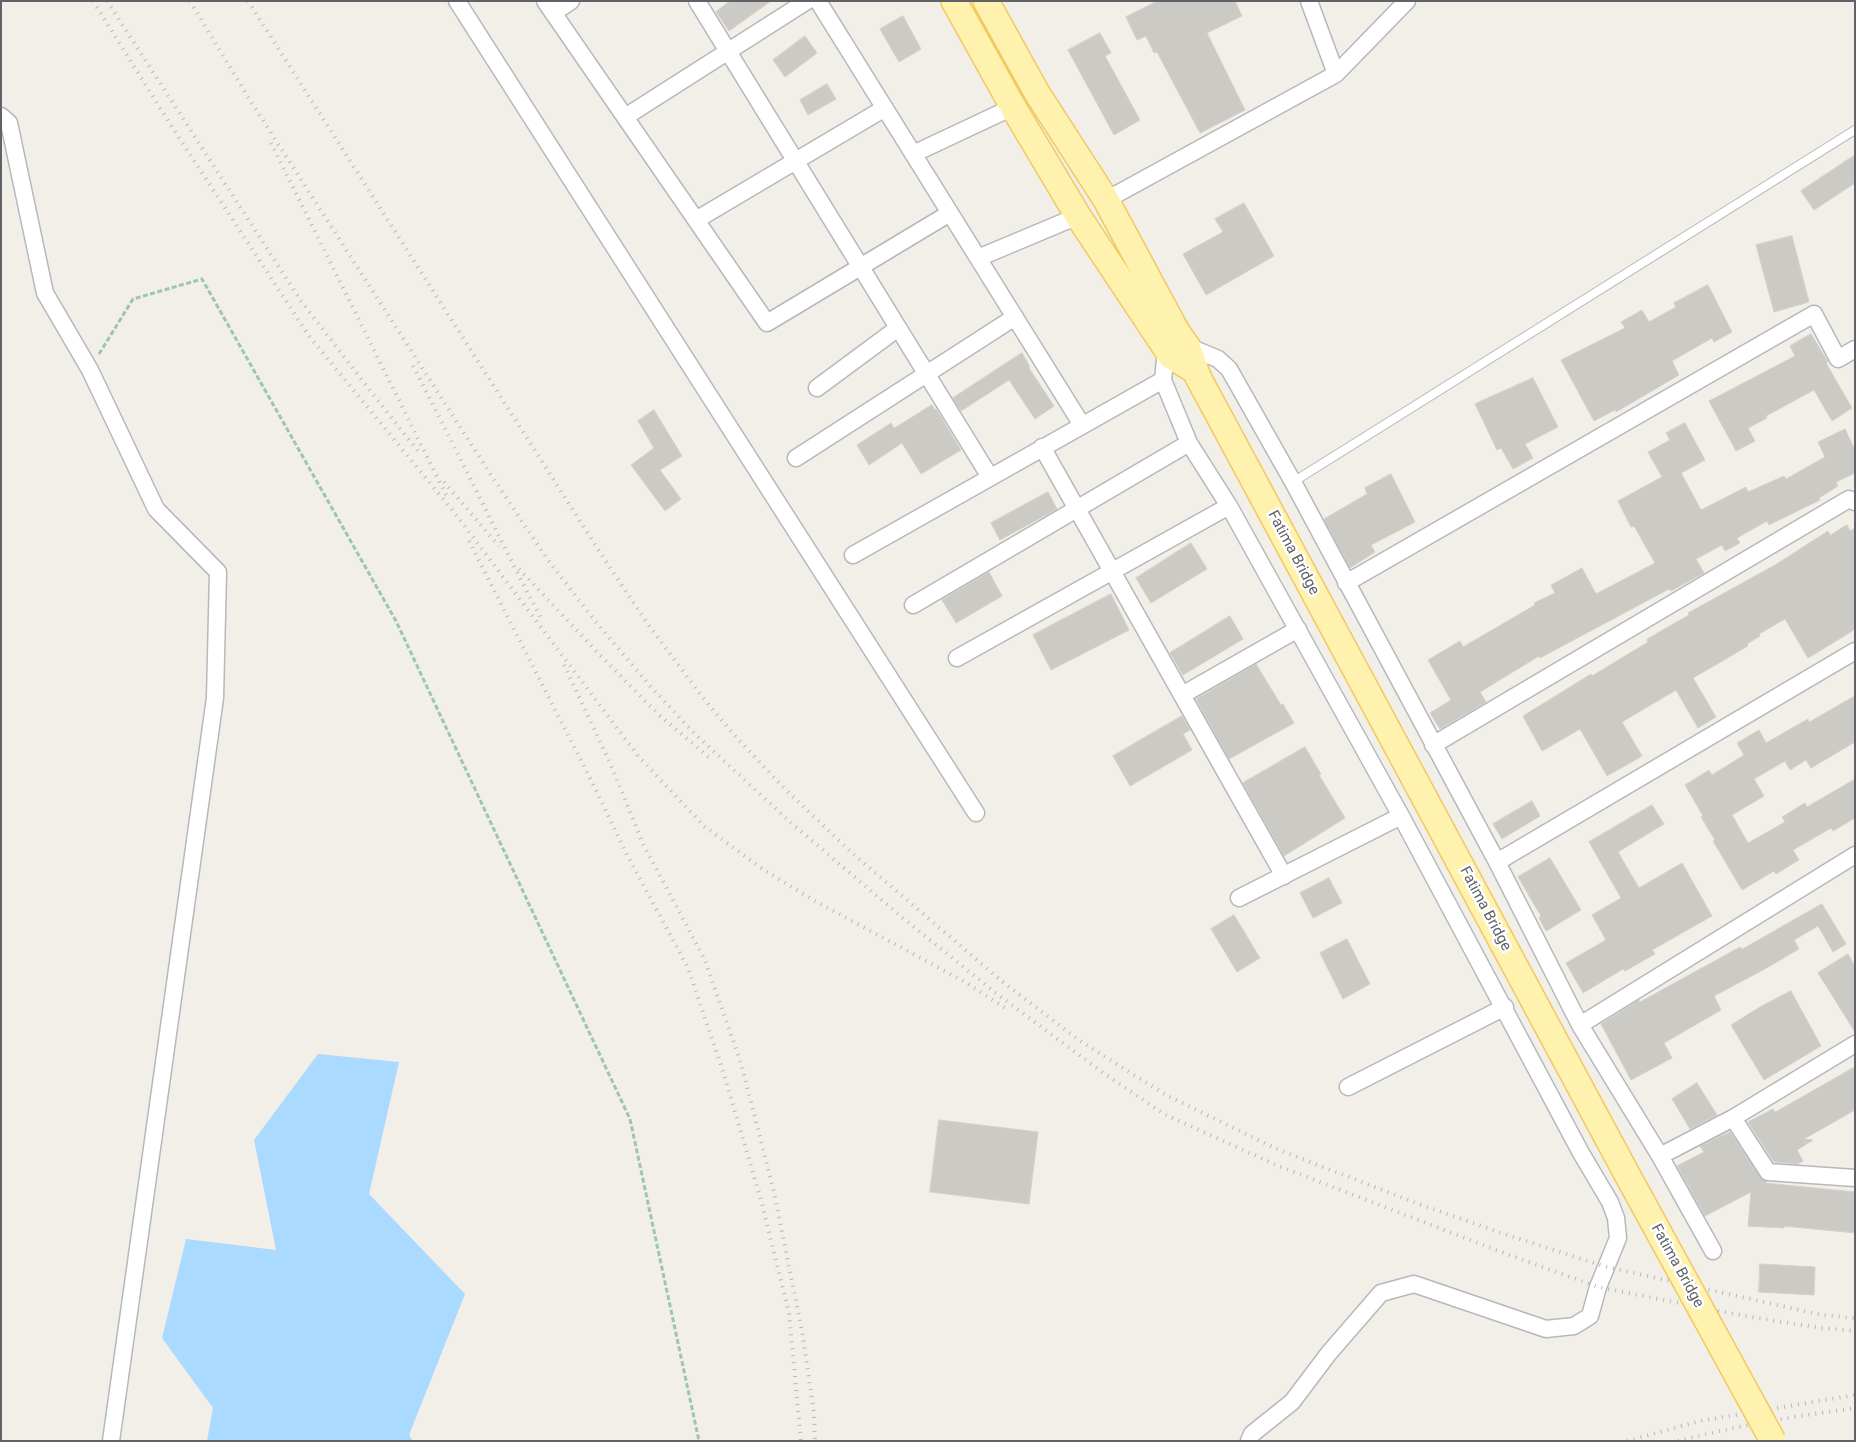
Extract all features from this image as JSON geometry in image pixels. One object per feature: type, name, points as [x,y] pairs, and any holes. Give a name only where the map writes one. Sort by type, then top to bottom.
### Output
[{"type":"main road","points":[[954,1],[1078,216],[1177,348]]},
{"type":"main road","points":[[986,1],[1037,93],[1106,200],[1178,332],[1177,348]]},
{"type":"main road","name":"Fatima Bridge","points":[[1177,348],[1196,374],[1773,1441]]},
{"type":"street","points":[[457,1],[976,813]]},
{"type":"street","points":[[571,1],[549,7],[767,323],[950,213]]},
{"type":"street","points":[[697,1],[990,477]]},
{"type":"street","points":[[625,118],[807,1]]},
{"type":"street","points":[[818,1],[1082,425]]},
{"type":"street","points":[[1309,1],[1336,74]]},
{"type":"street","points":[[1106,200],[1336,74],[1407,1]]},
{"type":"street","points":[[913,154],[1013,106]]},
{"type":"street","points":[[696,220],[885,108]]},
{"type":"street","points":[[1,116],[9,123],[45,293],[90,370],[156,509],[218,572],[215,698],[110,1441]]},
{"type":"street","points":[[978,258],[1078,216]]},
{"type":"street","points":[[1346,583],[1814,314],[1838,359],[1855,349]]},
{"type":"street","points":[[796,458],[1015,317]]},
{"type":"street","points":[[817,388],[898,328]]},
{"type":"street","points":[[853,555],[1163,380],[1177,348],[1218,359],[1230,369],[1293,482],[1496,862],[1580,1025],[1660,1156],[1713,1251]]},
{"type":"street","points":[[1163,380],[1189,443],[1229,506],[1298,629],[1505,1007],[1581,1153],[1610,1202],[1616,1218],[1618,1238],[1598,1287],[1590,1316],[1574,1326],[1546,1329],[1414,1284],[1381,1293],[1329,1353],[1292,1402],[1252,1434],[1249,1441]]},
{"type":"street","points":[[913,605],[1189,443]]},
{"type":"street","points":[[1042,448],[1284,876]]},
{"type":"street","points":[[1433,745],[1849,499],[1855,502]]},
{"type":"street","points":[[958,658],[1229,506]]},
{"type":"street","points":[[1182,694],[1298,629]]},
{"type":"street","points":[[1496,862],[1855,651]]},
{"type":"street","points":[[1239,898],[1401,816]]},
{"type":"street","points":[[1580,1025],[1855,855]]},
{"type":"street","points":[[1348,1087],[1505,1007]]},
{"type":"street","points":[[1660,1156],[1733,1118],[1855,1044]]},
{"type":"street","points":[[1733,1118],[1768,1172],[1855,1178]]},
{"type":"lane","points":[[1293,482],[1855,130]]},
{"type":"path","points":[[90,370],[133,299],[202,279],[396,621],[630,1119],[699,1441]]},
{"type":"water","points":[[318,1054],[399,1062],[369,1194],[465,1294],[409,1435],[413,1441],[207,1441],[213,1408],[162,1338],[186,1239],[276,1250],[254,1140]]},
{"type":"building","points":[[730,1],[771,1],[729,31],[716,12]]},
{"type":"building","points":[[1158,1],[1235,1],[1242,16],[1207,33],[1245,110],[1200,133],[1157,52],[1154,53],[1146,36],[1137,40],[1126,17]]},
{"type":"building","points":[[903,16],[921,49],[899,62],[880,29]]},
{"type":"building","points":[[1100,33],[1111,53],[1105,56],[1140,120],[1114,135],[1068,50]]},
{"type":"building","points":[[805,36],[817,53],[785,77],[773,60]]},
{"type":"building","points":[[827,84],[836,99],[808,115],[800,100]]},
{"type":"building","points":[[1855,155],[1855,183],[1814,210],[1801,191]]},
{"type":"building","points":[[1244,203],[1274,256],[1206,295],[1183,254],[1223,232],[1215,219]]},
{"type":"building","points":[[1792,236],[1809,302],[1774,312],[1756,245]]},
{"type":"building","points":[[1708,285],[1732,332],[1714,342],[1712,338],[1672,361],[1679,375],[1616,412],[1615,410],[1594,421],[1561,360],[1625,328],[1621,322],[1642,310],[1649,322],[1676,307],[1674,303]]},
{"type":"building","points":[[1811,334],[1852,408],[1832,421],[1814,390],[1748,428],[1755,441],[1736,451],[1709,401],[1795,356],[1790,346]]},
{"type":"building","points":[[1022,353],[1029,368],[1054,406],[1035,419],[1009,380],[961,411],[953,398]]},
{"type":"building","points":[[1533,378],[1558,427],[1525,444],[1533,458],[1513,469],[1501,448],[1497,450],[1475,404]]},
{"type":"building","points":[[932,405],[961,450],[921,474],[902,443],[869,465],[857,445],[891,423],[894,428]]},
{"type":"building","points":[[654,410],[682,456],[660,470],[681,499],[665,511],[631,465],[654,448],[638,421]]},
{"type":"building","points":[[1685,423],[1705,460],[1681,473],[1701,510],[1746,487],[1748,492],[1784,476],[1786,479],[1825,457],[1818,442],[1845,429],[1855,450],[1855,473],[1836,482],[1838,486],[1819,498],[1820,500],[1769,525],[1767,521],[1737,538],[1740,543],[1725,551],[1722,545],[1696,559],[1704,573],[1671,591],[1669,589],[1540,658],[1539,656],[1480,692],[1486,702],[1440,729],[1430,713],[1451,700],[1428,660],[1460,641],[1463,647],[1535,605],[1534,603],[1555,593],[1551,585],[1582,568],[1596,594],[1655,563],[1634,526],[1631,527],[1618,501],[1662,477],[1648,452],[1670,440],[1666,433]]},
{"type":"building","points":[[1391,474],[1415,522],[1371,545],[1375,552],[1350,568],[1324,519],[1367,494],[1365,488]]},
{"type":"building","points":[[1048,492],[1057,509],[1000,540],[991,523]]},
{"type":"building","points":[[1847,525],[1850,531],[1855,528],[1855,629],[1808,658],[1785,619],[1759,634],[1760,636],[1747,644],[1748,646],[1693,678],[1716,717],[1698,728],[1676,690],[1622,722],[1642,756],[1607,776],[1580,729],[1542,751],[1523,716],[1591,674],[1592,676],[1648,642],[1647,639],[1689,615],[1688,613],[1775,565],[1828,531],[1830,535]]},
{"type":"building","points":[[1191,543],[1207,569],[1151,603],[1136,578]]},
{"type":"building","points":[[989,572],[1002,596],[956,623],[942,600]]},
{"type":"building","points":[[1111,594],[1129,630],[1051,670],[1033,635]]},
{"type":"building","points":[[1230,616],[1243,639],[1183,675],[1170,653]]},
{"type":"building","points":[[1256,664],[1294,723],[1229,759],[1196,699]]},
{"type":"building","points":[[1855,696],[1855,742],[1811,768],[1806,760],[1790,770],[1785,761],[1754,779],[1764,796],[1732,815],[1748,843],[1785,822],[1782,817],[1805,803],[1807,807],[1855,779],[1855,818],[1833,831],[1831,828],[1793,850],[1799,860],[1776,874],[1774,871],[1742,890],[1713,841],[1715,840],[1701,817],[1703,816],[1685,785],[1709,770],[1712,775],[1744,755],[1737,743],[1759,730],[1766,743],[1808,719],[1809,722]]},
{"type":"building","points":[[1182,716],[1190,730],[1183,734],[1192,750],[1130,786],[1113,756]]},
{"type":"building","points":[[1305,747],[1321,774],[1319,775],[1345,818],[1284,856],[1243,783]]},
{"type":"building","points":[[1532,801],[1540,816],[1502,839],[1493,824]]},
{"type":"building","points":[[1652,805],[1664,824],[1618,852],[1639,888],[1682,863],[1712,916],[1652,950],[1655,954],[1625,971],[1623,969],[1583,993],[1566,963],[1606,940],[1592,915],[1621,898],[1589,842]]},
{"type":"building","points":[[1550,858],[1581,910],[1546,931],[1539,918],[1541,916],[1518,877]]},
{"type":"building","points":[[1329,878],[1342,903],[1313,918],[1300,893]]},
{"type":"building","points":[[1822,904],[1846,944],[1833,952],[1818,926],[1794,940],[1799,949],[1714,996],[1721,1010],[1664,1043],[1672,1058],[1631,1080],[1601,1024],[1639,1000],[1640,1002],[1740,947],[1742,949]]},
{"type":"building","points":[[1234,915],[1260,958],[1237,972],[1211,929]]},
{"type":"building","points":[[1347,939],[1370,984],[1343,999],[1320,953]]},
{"type":"building","points":[[1848,954],[1855,966],[1855,1032],[1818,973]]},
{"type":"building","points":[[1791,991],[1821,1046],[1764,1080],[1731,1025]]},
{"type":"building","points":[[1855,1067],[1855,1110],[1804,1139],[1813,1140],[1797,1150],[1803,1161],[1798,1164],[1774,1162],[1748,1122],[1773,1109],[1775,1112]]},
{"type":"building","points":[[1697,1083],[1717,1115],[1690,1129],[1672,1099]]},
{"type":"building","points":[[939,1120],[1038,1132],[1029,1204],[930,1192]]},
{"type":"building","points":[[1730,1132],[1760,1177],[1767,1182],[1765,1183],[1855,1192],[1855,1233],[1784,1226],[1784,1228],[1748,1226],[1751,1192],[1705,1216],[1677,1166],[1704,1152],[1700,1146]]},
{"type":"building","points":[[1760,1264],[1815,1267],[1814,1295],[1759,1292]]},
{"type":"railway","points":[[93,1],[172,127],[309,336],[457,516],[639,757],[705,827],[764,870],[815,901],[965,982],[1008,1010]]},
{"type":"railway","points":[[107,1],[301,301],[418,451]]},
{"type":"railway","points":[[190,1],[248,97],[491,475],[548,560],[595,621],[651,687],[694,733],[790,822],[904,919],[997,994],[1102,1072],[1164,1114],[1276,1165],[1504,1253],[1598,1287],[1745,1316],[1821,1328],[1855,1331]]},
{"type":"railway","points":[[248,1],[601,554],[647,623],[703,698],[736,737],[785,789],[852,853],[1004,983],[1080,1041],[1166,1095],[1279,1150],[1416,1203],[1607,1267],[1822,1315],[1855,1318]]},
{"type":"railway","points":[[271,143],[448,499]]},
{"type":"railway","points":[[413,366],[541,618]]},
{"type":"railway","points":[[444,482],[499,546]]},
{"type":"railway","points":[[469,541],[597,792],[626,853],[688,968],[722,1068],[761,1200],[789,1313],[801,1441]]},
{"type":"railway","points":[[519,569],[660,716],[709,757]]},
{"type":"railway","points":[[564,665],[610,763],[644,846],[704,958],[741,1063],[774,1192],[802,1331],[814,1413],[815,1441]]},
{"type":"railway","points":[[1627,1441],[1700,1421],[1855,1395]]},
{"type":"railway","points":[[1678,1441],[1766,1422],[1855,1408]]}]
